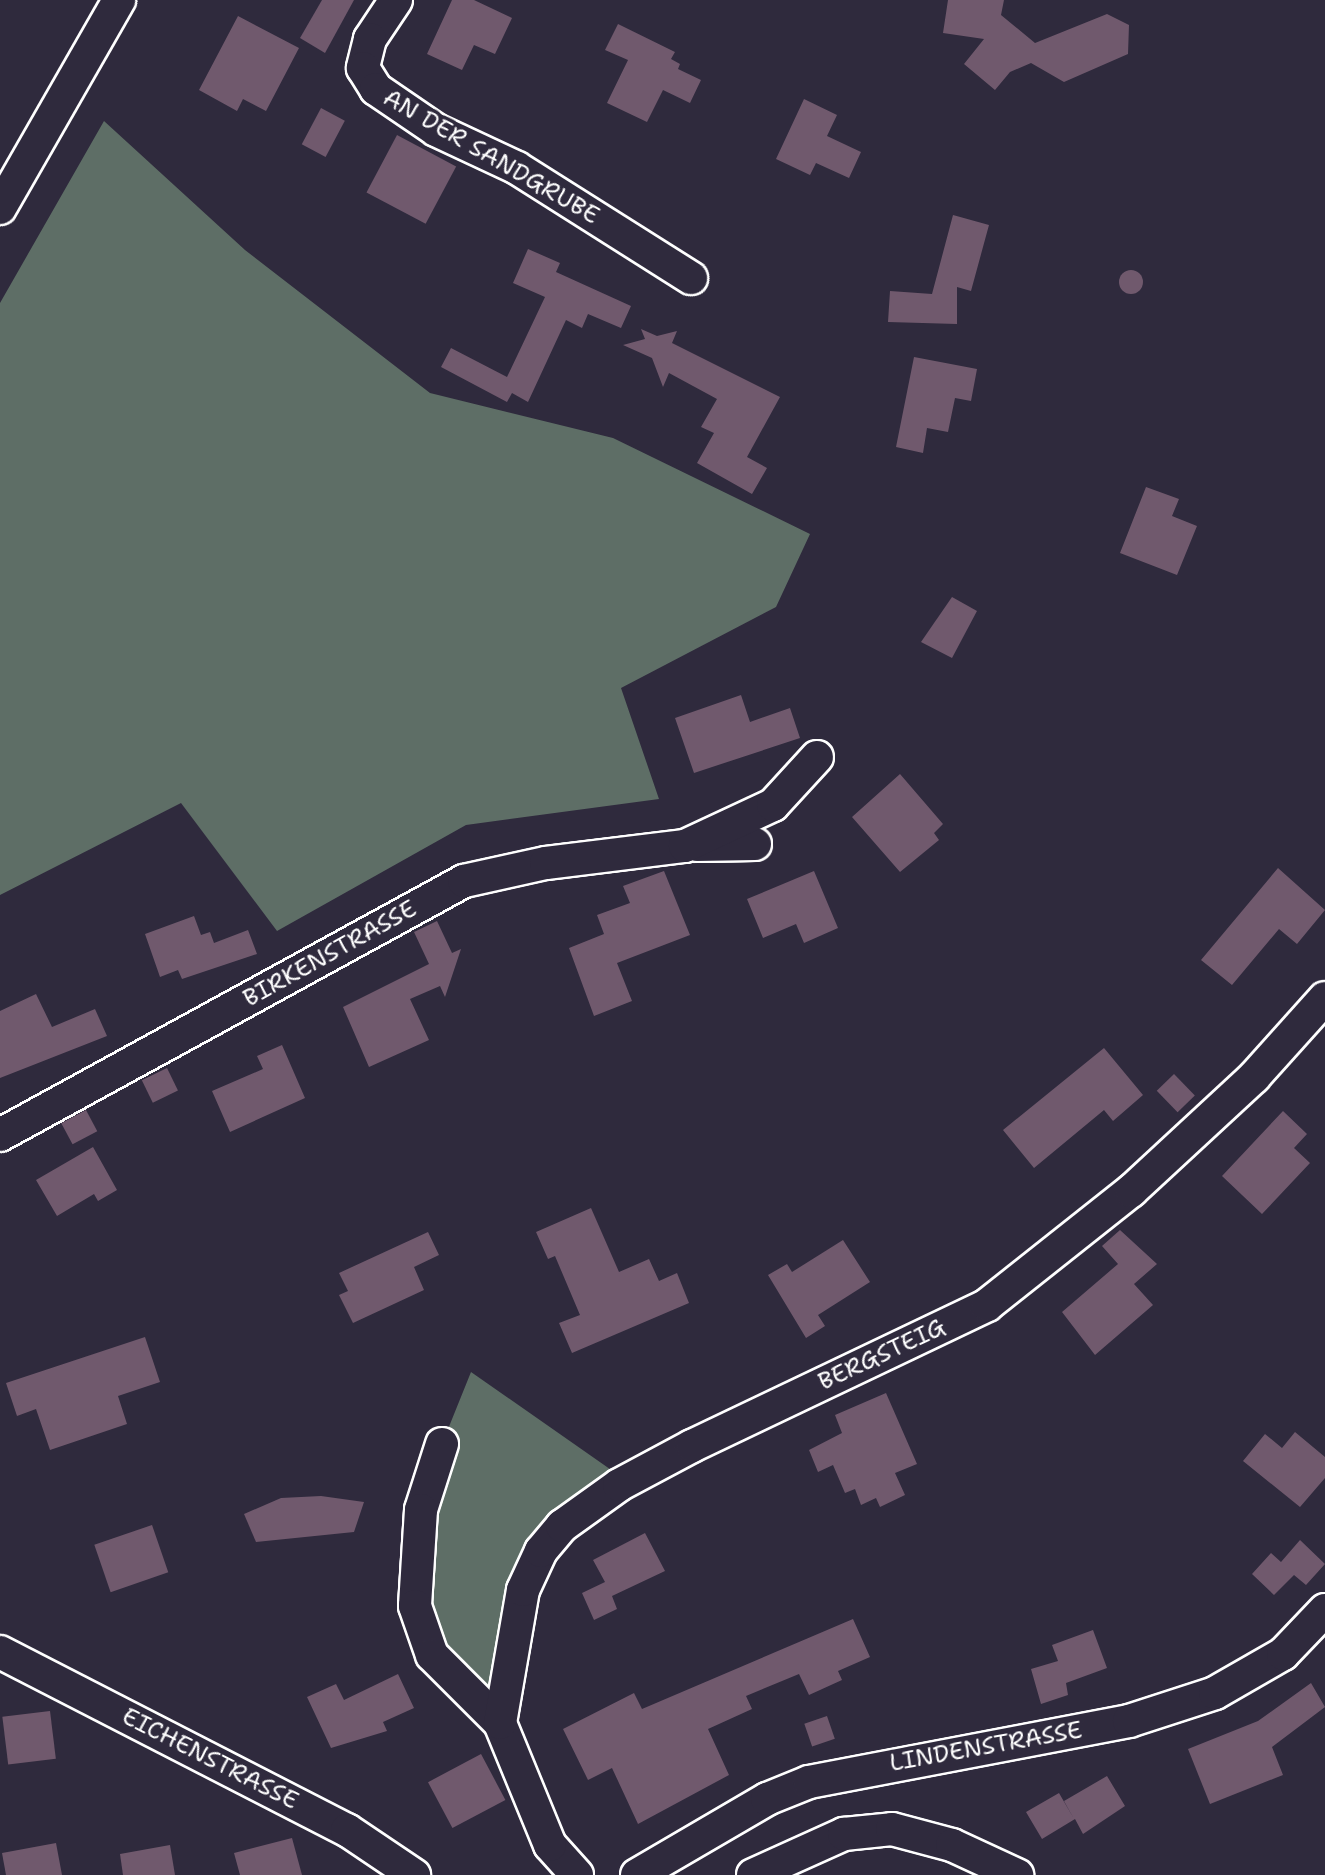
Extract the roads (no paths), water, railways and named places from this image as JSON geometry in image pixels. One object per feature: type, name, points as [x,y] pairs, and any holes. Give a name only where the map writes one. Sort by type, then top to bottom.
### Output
[{"type":"street","points":[[0,208],[119,0]]},
{"type":"street","name":"AN DER SANDGRUBE","points":[[396,0],[370,39],[363,68],[376,89],[436,130],[517,168],[691,278]]},
{"type":"street","name":"BIRKENSTRASSE","points":[[685,846],[773,805],[817,757]]},
{"type":"street","name":"BIRKENSTRASSE","points":[[0,1135],[464,881],[546,863],[685,846],[755,844]]},
{"type":"street","name":"BERGSTEIG","points":[[500,1723],[523,1590],[541,1551],[562,1526],[619,1485],[692,1446],[987,1305],[1131,1191],[1254,1077],[1325,998]]},
{"type":"street","points":[[442,1444],[421,1510],[415,1606],[432,1655],[500,1723],[551,1845],[577,1875]]},
{"type":"street","name":"LINDENSTRASSE","points":[[637,1875],[767,1799],[809,1782],[1129,1721],[1215,1693],[1283,1654],[1325,1610]]},
{"type":"street","name":"EICHENSTRASSE","points":[[0,1652],[347,1830],[404,1873]]},
{"type":"street","points":[[753,1875],[834,1838],[892,1829],[951,1845],[1017,1875]]}]
